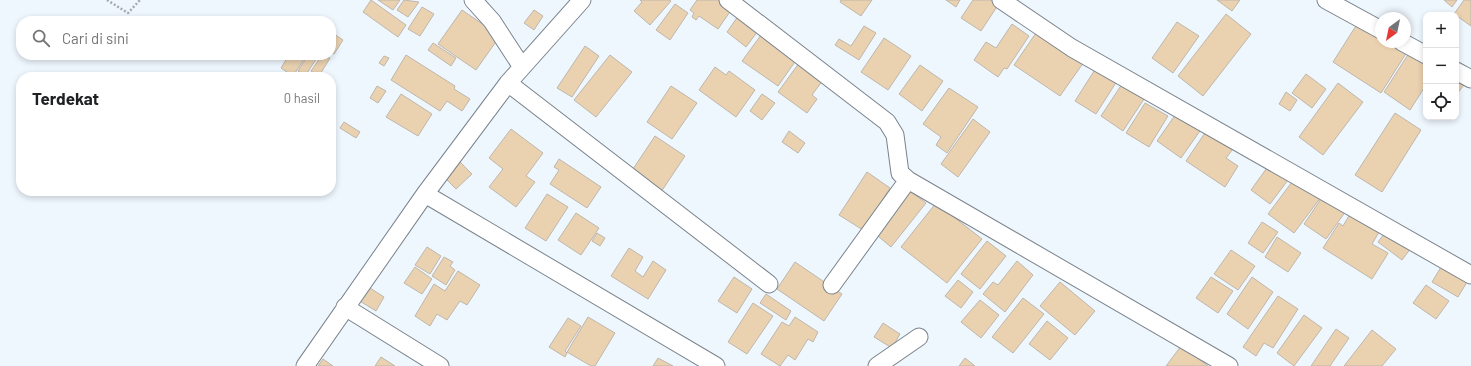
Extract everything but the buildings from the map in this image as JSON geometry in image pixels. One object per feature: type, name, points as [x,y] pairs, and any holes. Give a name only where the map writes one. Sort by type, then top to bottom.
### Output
[{"type":"street","points":[[473,0],[492,21],[522,67]]},
{"type":"street","points":[[305,366],[425,194],[508,83],[582,0]]},
{"type":"street","points":[[728,0],[887,122],[895,135],[900,173],[908,180],[1229,366]]},
{"type":"street","points":[[1001,0],[1072,48],[1471,275]]},
{"type":"street","points":[[1326,0],[1375,27]]},
{"type":"street","points":[[1411,47],[1423,53]]},
{"type":"street","points":[[1459,73],[1471,80]]},
{"type":"street","points":[[508,83],[769,284]]},
{"type":"street","points":[[832,285],[908,180]]},
{"type":"street","points":[[425,194],[712,365]]},
{"type":"street","points":[[345,307],[440,366]]},
{"type":"street","points":[[877,366],[919,337]]},
{"type":"path","points":[[107,0],[128,13],[140,0]]}]
